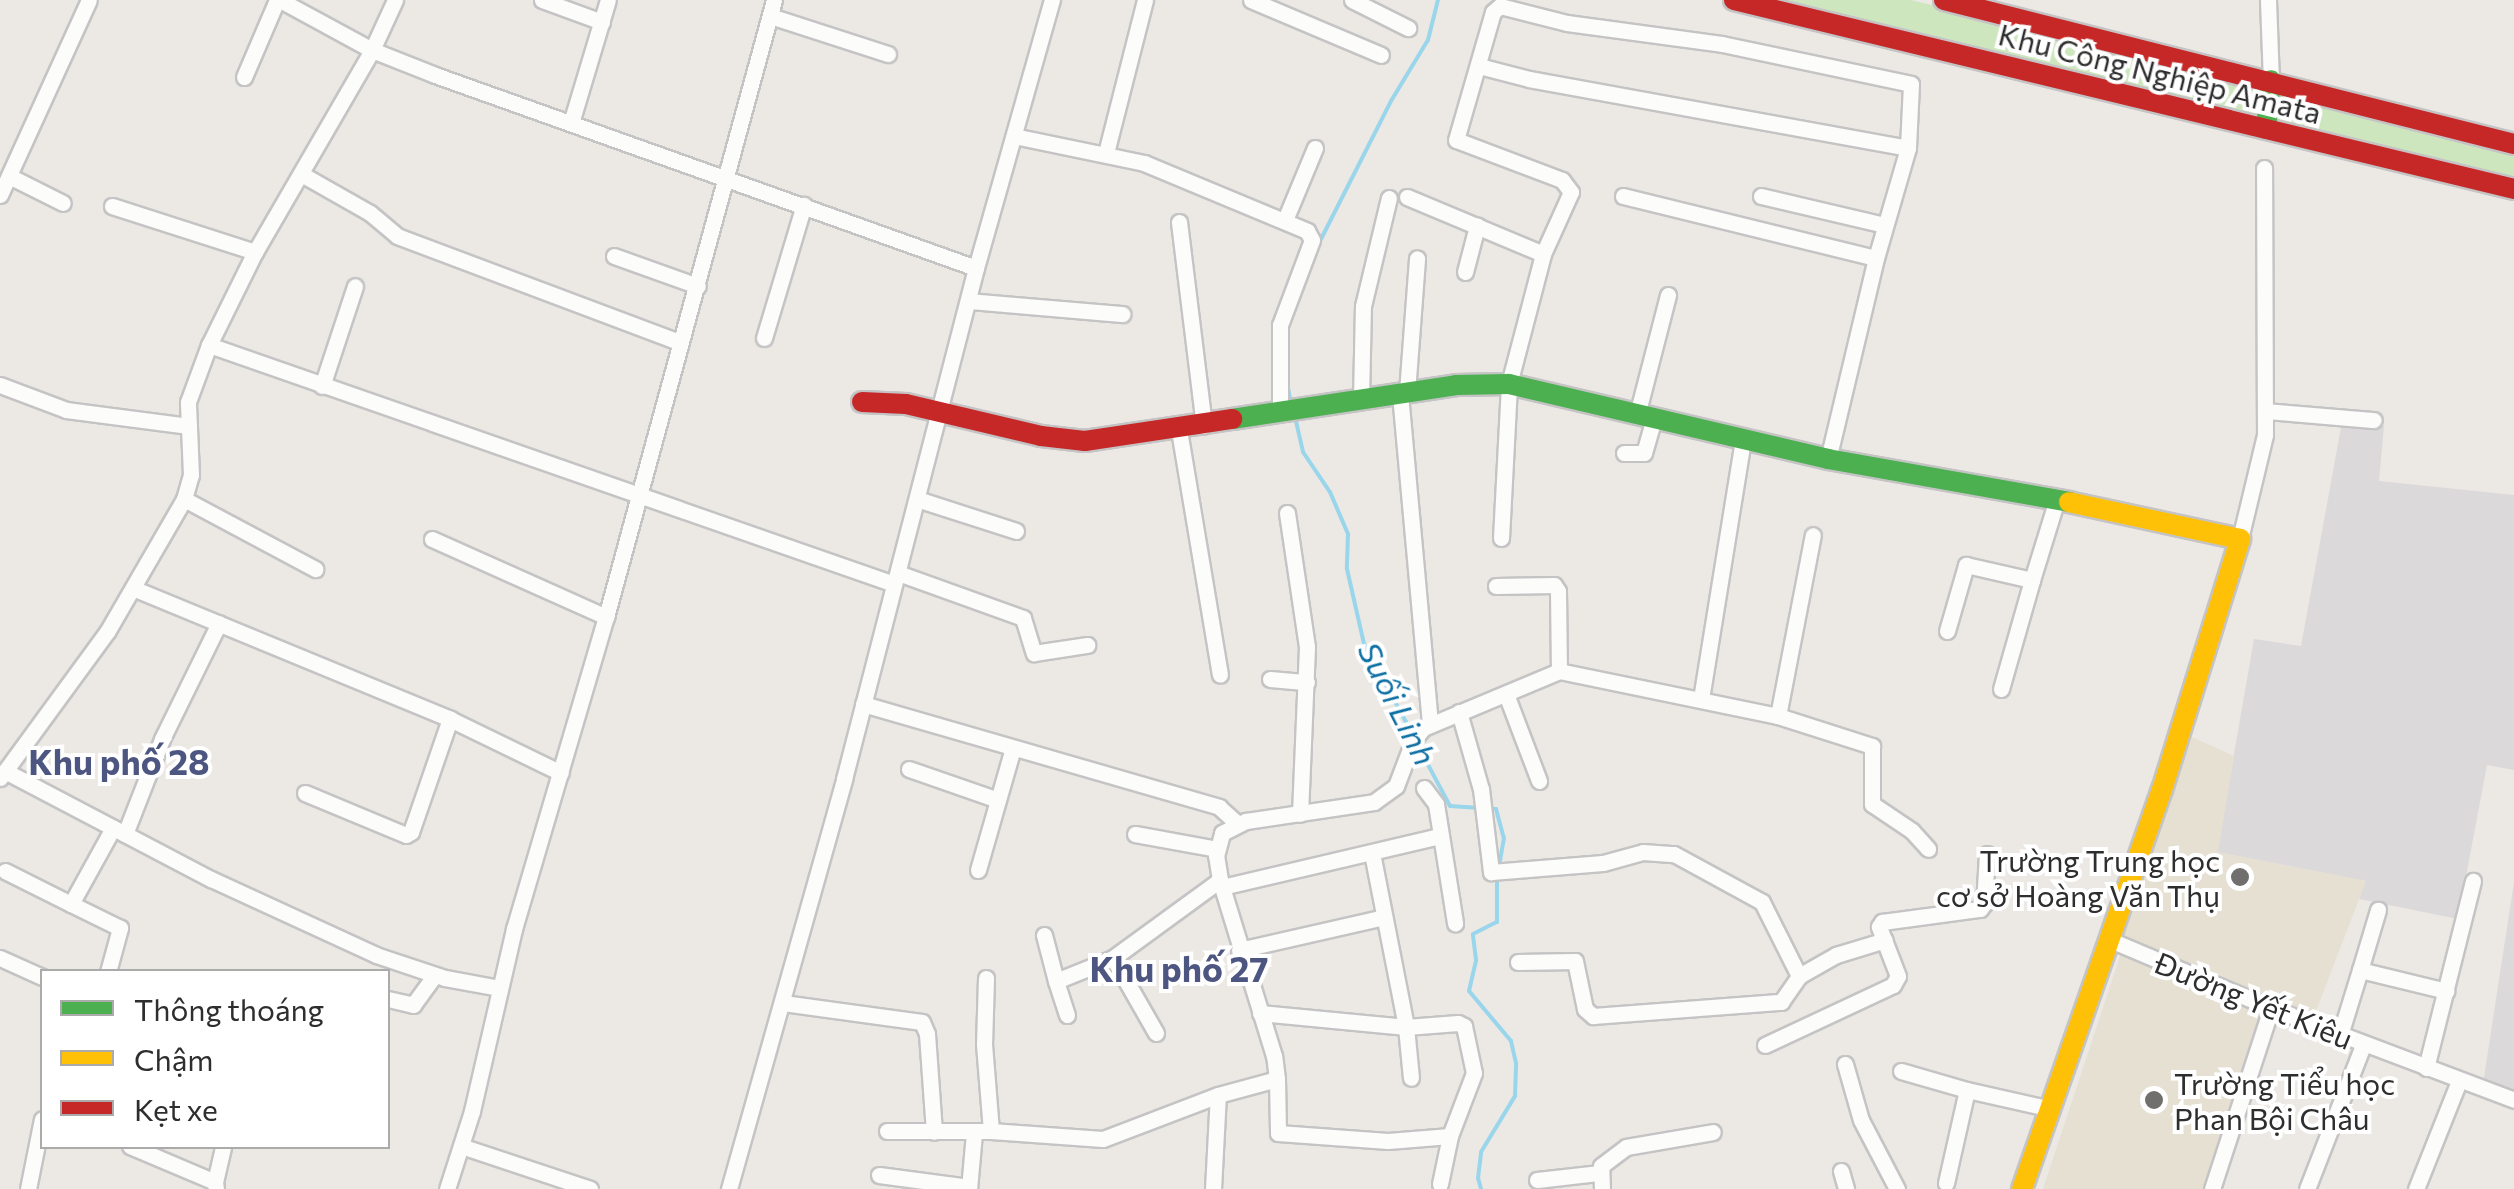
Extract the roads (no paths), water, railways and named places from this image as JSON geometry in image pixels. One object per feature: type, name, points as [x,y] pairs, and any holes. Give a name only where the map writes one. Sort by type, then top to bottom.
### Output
[{"type":"street","points":[[0,195],[89,0]]},
{"type":"street","points":[[244,77],[278,0],[372,50],[976,268]]},
{"type":"street","points":[[395,0],[303,175],[255,252],[209,345],[188,402],[190,475],[184,500],[135,589],[3,774],[376,955],[434,974],[500,988]]},
{"type":"street","points":[[542,0],[602,22]]},
{"type":"street","points":[[572,123],[608,0]]},
{"type":"street","points":[[728,1189],[782,1003],[976,268],[1052,0]]},
{"type":"street","points":[[1106,153],[1145,0]]},
{"type":"street","points":[[1251,0],[1274,5],[1381,54]]},
{"type":"street","points":[[1352,0],[1408,28]]},
{"type":"street","name":"Khu Công Nghiệp Amata","points":[[1734,0],[2514,189]]},
{"type":"street","name":"Khu Công Nghiệp Amata","points":[[1944,0],[2514,144]]},
{"type":"street","points":[[2266,129],[2271,80],[2268,0]]},
{"type":"street","points":[[1501,538],[1509,384],[1542,254],[1571,192],[1569,186],[1456,140],[1493,12],[1500,6],[1566,23],[1722,44],[1908,81],[1913,89],[1908,148],[1876,258],[1828,459]]},
{"type":"street","points":[[447,1189],[772,8],[888,54]]},
{"type":"street","points":[[1479,66],[1530,80],[1908,148]]},
{"type":"street","points":[[1014,136],[1144,162],[1307,231],[1312,240],[1280,325],[1280,411]]},
{"type":"street","points":[[1284,220],[1315,148]]},
{"type":"street","points":[[2022,1189],[2162,790],[2240,539],[2265,434],[2264,168]]},
{"type":"street","points":[[303,175],[370,213],[397,236],[681,343]]},
{"type":"street","points":[[10,176],[63,203]]},
{"type":"street","points":[[1407,196],[1542,254]]},
{"type":"street","points":[[1623,196],[1876,258]]},
{"type":"street","points":[[1761,196],[1885,225]]},
{"type":"street","points":[[1361,400],[1363,306],[1389,198]]},
{"type":"street","points":[[764,338],[804,205]]},
{"type":"street","points":[[112,206],[255,252]]},
{"type":"street","points":[[1179,222],[1204,424]]},
{"type":"street","points":[[1465,272],[1477,226]]},
{"type":"street","points":[[614,256],[698,286]]},
{"type":"street","points":[[1417,258],[1403,393],[1422,730],[1396,786],[1382,798],[1237,823],[1222,833],[1217,848],[1222,884],[1277,1079],[1275,1125],[1286,1136],[1388,1141],[1450,1136]]},
{"type":"street","points":[[322,386],[355,286]]},
{"type":"street","points":[[1624,453],[1644,453],[1646,417],[1668,295]]},
{"type":"street","points":[[969,302],[1122,314]]},
{"type":"street","points":[[209,345],[640,497],[1023,618],[1034,653],[1087,646]]},
{"type":"street","points":[[0,384],[66,410],[189,426]]},
{"type":"street","points":[[862,402],[906,404],[1041,436],[1085,441],[1179,430],[1403,393],[1509,384],[1828,459],[2057,499],[2240,539]]},
{"type":"street","points":[[2266,411],[2374,420]]},
{"type":"street","points":[[1179,430],[1220,675]]},
{"type":"street","points":[[1701,699],[1744,440]]},
{"type":"street","points":[[916,499],[1016,531]]},
{"type":"street","points":[[2001,689],[2057,499]]},
{"type":"street","points":[[184,500],[314,570]]},
{"type":"street","points":[[1287,513],[1304,603],[1306,682],[1300,814]]},
{"type":"street","points":[[1778,716],[1814,534]]},
{"type":"street","points":[[432,540],[606,618]]},
{"type":"street","points":[[1947,631],[1966,565],[2032,580]]},
{"type":"street","points":[[1496,586],[1554,584],[1558,591],[1560,671]]},
{"type":"street","points":[[135,589],[450,719],[561,773]]},
{"type":"street","points":[[71,904],[119,831],[218,624]]},
{"type":"street","points":[[1422,730],[1560,671],[1778,716],[1872,746],[1872,804],[1912,831],[1928,848]]},
{"type":"street","points":[[1270,679],[1306,682]]},
{"type":"street","points":[[1506,694],[1538,781]]},
{"type":"street","points":[[863,704],[1218,807],[1237,823]]},
{"type":"street","points":[[1459,712],[1482,799],[1491,872],[1603,863],[1643,852],[1674,854],[1762,902],[1799,976]]},
{"type":"street","points":[[305,793],[406,835],[411,832],[450,719]]},
{"type":"street","points":[[978,870],[1013,748]]},
{"type":"street","points":[[909,768],[998,800]]},
{"type":"street","points":[[1424,788],[1436,804],[1455,923]]},
{"type":"street","points":[[1135,834],[1217,848]]},
{"type":"street","points":[[1056,981],[1113,958],[1222,884],[1440,836]]},
{"type":"street","points":[[1372,853],[1406,1027],[1411,1078]]},
{"type":"street","points":[[1765,1045],[1893,985],[1898,976],[1880,927],[1882,922],[1980,908],[1988,854]]},
{"type":"street","points":[[5,871],[120,928],[109,969]]},
{"type":"street","points":[[2426,1068],[2473,880]]},
{"type":"street","points":[[2340,1035],[2378,910]]},
{"type":"street","points":[[1240,950],[1384,916]]},
{"type":"street","points":[[1044,935],[1066,1015]]},
{"type":"street","name":"Đường Yết Kiêu","points":[[2108,939],[2363,1045],[2514,1100]]},
{"type":"street","points":[[1518,962],[1575,961],[1585,1009],[1593,1016],[1781,1002],[1795,988],[1799,976],[1836,955],[1885,940]]},
{"type":"street","points":[[0,958],[40,976]]},
{"type":"street","points":[[1113,958],[1156,1033]]},
{"type":"street","points":[[2360,970],[2447,991]]},
{"type":"street","points":[[390,999],[413,1005],[434,974]]},
{"type":"street","points":[[879,1175],[969,1188],[982,1132],[986,978]]},
{"type":"street","points":[[782,1003],[922,1022],[927,1034],[934,1132]]},
{"type":"street","points":[[2212,1189],[2271,1008]]},
{"type":"street","points":[[1260,1013],[1406,1027],[1458,1023],[1468,1031],[1474,1073],[1450,1136],[1440,1184]]},
{"type":"street","points":[[2307,1189],[2363,1045]]},
{"type":"street","points":[[1845,1064],[1861,1120],[1897,1189]]},
{"type":"street","points":[[1901,1071],[2048,1108]]},
{"type":"street","points":[[887,1132],[982,1132],[1103,1139],[1218,1095],[1277,1079]]},
{"type":"street","points":[[2416,1189],[2459,1080]]},
{"type":"street","points":[[1946,1183],[1967,1090]]},
{"type":"street","points":[[1212,1189],[1218,1095]]},
{"type":"street","points":[[28,1189],[40,1129]]},
{"type":"street","points":[[1537,1180],[1600,1181],[1610,1157],[1626,1147],[1713,1132]]},
{"type":"street","points":[[461,1146],[589,1189]]},
{"type":"street","points":[[136,1149],[215,1186],[223,1149]]},
{"type":"street","points":[[1841,1171],[1846,1189]]},
{"type":"waterway","name":"Suối Linh","points":[[1318,245],[1391,101],[1428,40],[1438,0]]},
{"type":"waterway","name":"Suối Linh","points":[[1287,383],[1291,403]]},
{"type":"waterway","name":"Suối Linh","points":[[1295,417],[1303,452],[1330,492],[1348,534],[1347,569],[1364,644],[1413,735]]},
{"type":"waterway","name":"Suối Linh","points":[[1417,744],[1450,806],[1480,808]]},
{"type":"waterway","name":"Suối Linh","points":[[1489,809],[1496,809],[1504,838],[1499,867]]},
{"type":"waterway","name":"Suối Linh","points":[[1481,1189],[1481,1152],[1515,1096],[1516,1063],[1511,1041],[1469,991],[1476,960],[1473,934],[1497,922],[1497,876]]},
{"type":"place","name":"Trường Trung học cơ sở Hoàng Văn Thụ","points":[[2240,877]]},
{"type":"place","name":"Trường Tiểu học Phan Bội Châu","points":[[2154,1100]]},
{"type":"district","name":"Khu phố 28","points":[[119,761]]},
{"type":"district","name":"Khu phố 27","points":[[1179,968]]}]
